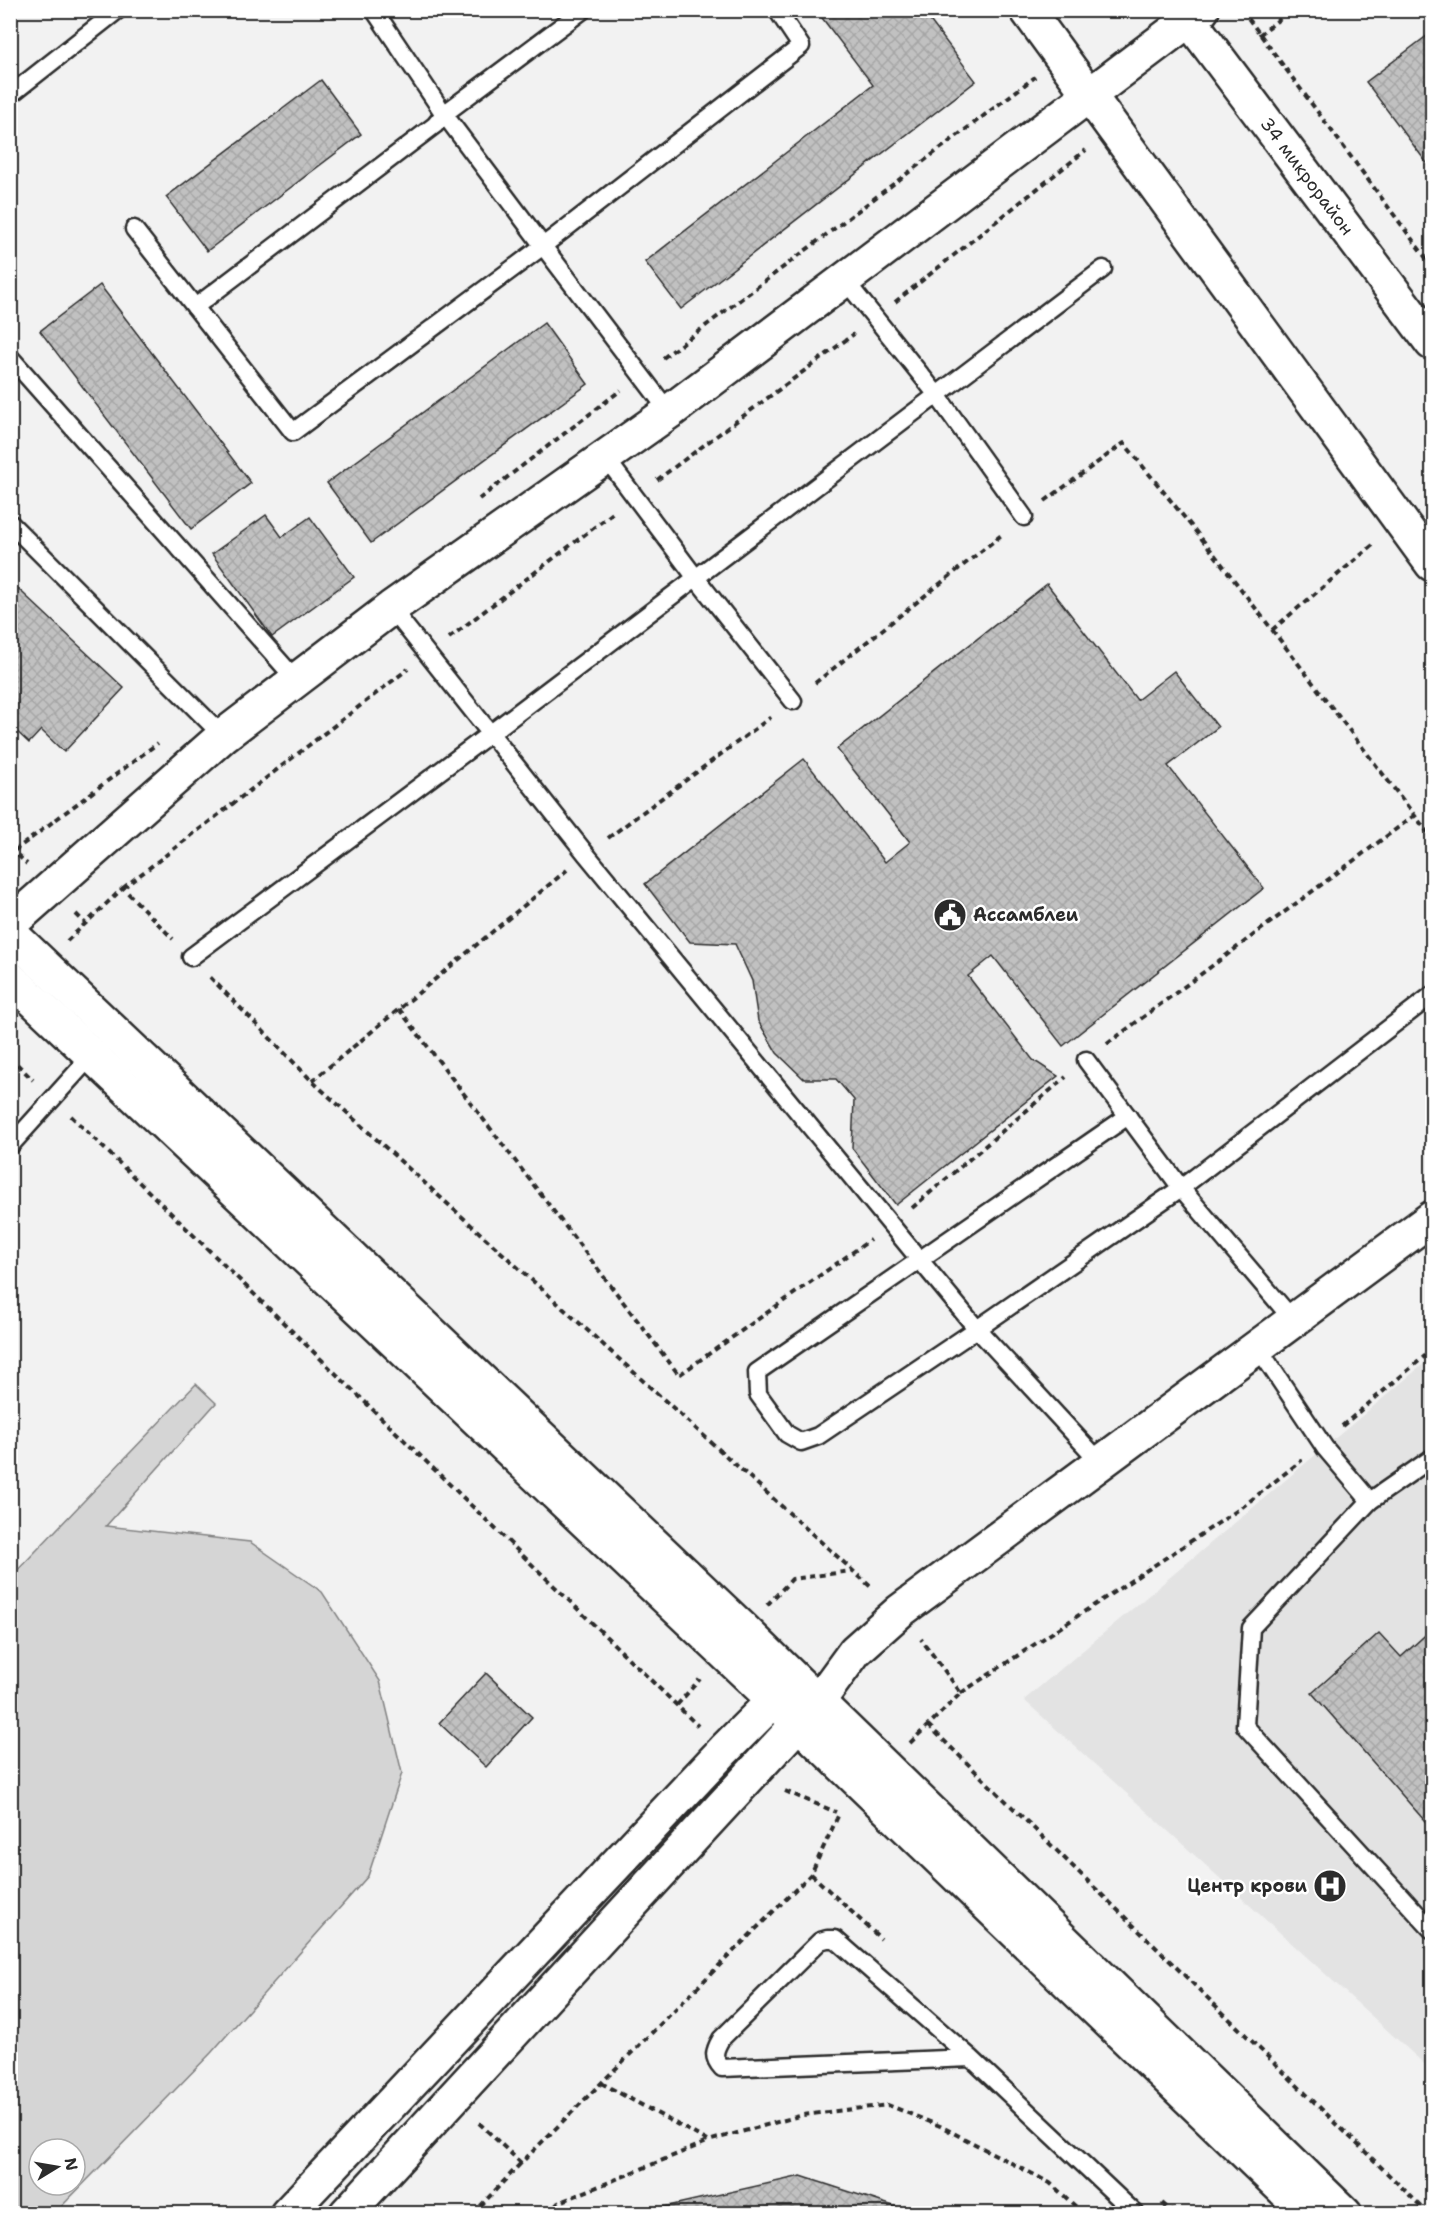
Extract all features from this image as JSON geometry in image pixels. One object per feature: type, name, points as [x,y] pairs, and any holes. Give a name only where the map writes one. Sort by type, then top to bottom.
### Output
[{"type":"street","points":[[1027,10],[1432,564]]},
{"type":"street","points":[[10,924],[224,736],[391,608],[669,412],[1090,94],[1191,14]]},
{"type":"street","name":"34 микрорайон","points":[[1191,14],[1432,343]]},
{"type":"street","points":[[10,933],[743,1629],[783,1690]]},
{"type":"street","points":[[10,978],[783,1690],[1309,2214]]},
{"type":"street","points":[[346,2214],[807,1713],[855,1651],[900,1611],[1432,1218]]},
{"type":"street","points":[[287,2214],[783,1690],[855,1651]]},
{"type":"street","points":[[807,1713],[884,1768],[1345,2214]]},
{"type":"lane","points":[[10,95],[118,10]]},
{"type":"lane","points":[[374,10],[444,114],[669,412]]},
{"type":"lane","points":[[195,307],[435,125],[444,114],[583,10]]},
{"type":"lane","points":[[134,229],[293,432],[543,246],[801,46],[777,10]]},
{"type":"lane","points":[[191,957],[491,733],[1103,269]]},
{"type":"lane","points":[[844,279],[937,395],[1024,517]]},
{"type":"lane","points":[[10,357],[297,681]]},
{"type":"lane","points":[[605,457],[793,701]]},
{"type":"lane","points":[[10,523],[224,736]]},
{"type":"lane","points":[[391,608],[586,854],[977,1329],[1101,1463]]},
{"type":"lane","points":[[1128,1116],[757,1372],[758,1394],[787,1434],[801,1442],[818,1436],[977,1329],[1182,1188],[1432,994]]},
{"type":"lane","points":[[10,1146],[93,1054]]},
{"type":"lane","points":[[1086,1060],[1182,1188],[1293,1320]]},
{"type":"lane","points":[[1257,1346],[1322,1443],[1370,1501]]},
{"type":"lane","points":[[1432,1458],[1370,1501],[1251,1628],[1245,1726],[1432,1930]]},
{"type":"lane","points":[[971,2058],[722,2068],[716,2061],[714,2050],[721,2039],[820,1941],[836,1939],[971,2058],[1136,2214]]},
{"type":"path","points":[[1242,10],[1432,266]]},
{"type":"path","points":[[1259,35],[1291,10]]},
{"type":"path","points":[[472,504],[1062,57]]},
{"type":"path","points":[[312,1081],[586,854],[793,701],[1024,517],[1124,443],[1432,838]]},
{"type":"path","points":[[1272,630],[1400,522]]},
{"type":"path","points":[[14,851],[199,711]]},
{"type":"path","points":[[399,1009],[680,1375],[891,1225],[1086,1060],[1415,815]]},
{"type":"path","points":[[42,964],[123,888],[312,1081],[852,1571],[900,1611],[961,1693]]},
{"type":"path","points":[[10,1057],[724,1750]]},
{"type":"path","points":[[884,1768],[961,1693],[1241,1508],[1432,1350]]},
{"type":"path","points":[[743,1629],[792,1579],[852,1571]]},
{"type":"path","points":[[928,1725],[1430,2214]]},
{"type":"path","points":[[748,1775],[838,1813],[847,1821]]},
{"type":"path","points":[[474,2214],[521,2163],[811,1874],[838,1813]]},
{"type":"path","points":[[601,2083],[708,2141]]},
{"type":"path","points":[[452,2098],[521,2163]]},
{"type":"path","points":[[548,2214],[558,2203],[708,2141],[803,2115],[888,2105],[940,2126],[1050,2183],[1084,2214]]},
{"type":"shaded area","name":"Центр крови","points":[[1432,1357],[1432,2071],[1024,1700]]},
{"type":"shaded area","points":[[196,1384],[216,1403],[106,1526],[250,1542],[322,1592],[380,1681],[402,1773],[368,1876],[211,2053],[87,2180],[87,2137],[27,2137],[27,2197],[71,2197],[55,2213],[11,2213],[11,1577]]},
{"type":"building","points":[[816,10],[922,10],[976,81],[681,309],[645,262],[873,85]]},
{"type":"building","points":[[1432,32],[1432,170],[1366,82]]},
{"type":"building","points":[[321,80],[361,134],[207,251],[166,197]]},
{"type":"building","points":[[100,285],[251,483],[191,529],[40,331]]},
{"type":"building","points":[[544,323],[588,384],[371,543],[327,483]]},
{"type":"building","points":[[266,515],[282,537],[310,517],[354,577],[272,637],[212,554]]},
{"type":"building","points":[[10,581],[124,688],[64,752],[41,730],[29,743],[10,725]]},
{"type":"building","name":"Ассамблеи","points":[[1047,584],[1137,700],[1174,671],[1218,727],[1168,766],[1264,888],[1063,1046],[993,956],[968,976],[1033,1060],[1058,1076],[896,1205],[852,1148],[854,1100],[836,1079],[804,1079],[777,1053],[758,1021],[752,981],[735,944],[690,942],[645,884],[804,759],[885,862],[910,842],[837,749]]},
{"type":"building","points":[[1432,1629],[1432,1829],[1312,1693],[1379,1633],[1401,1657]]},
{"type":"building","points":[[486,1673],[532,1717],[486,1767],[439,1723]]},
{"type":"building","points":[[801,2176],[918,2214],[633,2214]]},
{"type":"place","name":"Ассамблеи","points":[[950,915]]},
{"type":"place","name":"Центр крови","points":[[1330,1886]]}]
